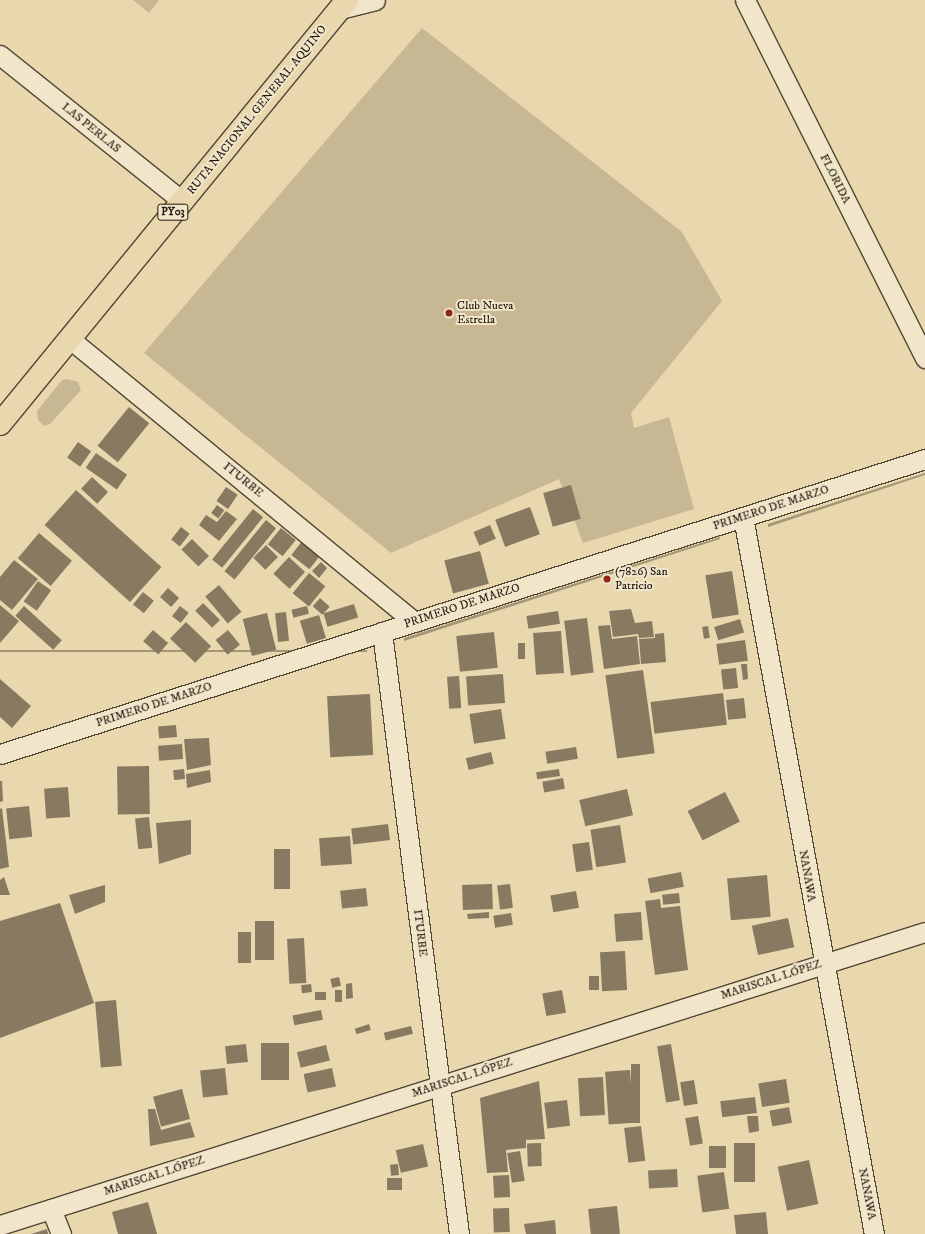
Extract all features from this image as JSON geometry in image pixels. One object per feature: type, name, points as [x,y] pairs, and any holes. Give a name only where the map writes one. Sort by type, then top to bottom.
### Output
[{"type":"highway","name":"RUTA NACIONAL GENERAL AQUINO","points":[[0,424],[343,4]]},
{"type":"street","points":[[343,4],[375,0]]},
{"type":"street","name":"FLORIDA","points":[[745,0],[925,358]]},
{"type":"street","name":"LAS PERLAS","points":[[0,55],[182,201]]},
{"type":"street","name":"ITURBE","points":[[70,339],[415,622]]},
{"type":"street","name":"PRIMERO DE MARZO","points":[[0,754],[925,459]]},
{"type":"street","name":"NANAWA","points":[[743,517],[823,964],[874,1234]]},
{"type":"street","name":"ITURBE","points":[[382,632],[459,1234]]},
{"type":"street","name":"MARISCAL LÓPEZ","points":[[0,1225],[925,932]]},
{"type":"street","points":[[51,1209],[61,1234]]},
{"type":"shaded area","points":[[133,0],[159,0],[149,13]]},
{"type":"shaded area","points":[[422,28],[682,232],[722,301],[631,413],[634,428],[669,417],[694,509],[583,543],[559,479],[391,553],[144,353]]},
{"type":"shaded area","points":[[67,379],[78,382],[81,390],[50,424],[44,426],[38,420],[37,411],[62,380]]},
{"type":"shaded area","points":[[925,473],[925,475],[768,527],[768,524]]},
{"type":"shaded area","points":[[720,537],[720,539],[404,641],[404,638]]},
{"type":"shaded area","points":[[0,650],[367,650],[367,652],[0,652]]},
{"type":"building","points":[[129,407],[149,423],[118,462],[98,446]]},
{"type":"building","points":[[78,442],[91,451],[80,467],[67,458]]},
{"type":"building","points":[[96,453],[127,475],[117,490],[86,468]]},
{"type":"building","points":[[92,477],[108,492],[97,504],[81,489]]},
{"type":"building","points":[[571,485],[581,519],[553,527],[543,493]]},
{"type":"building","points":[[226,487],[238,495],[228,509],[216,501]]},
{"type":"building","points":[[76,490],[161,567],[130,602],[45,525]]},
{"type":"building","points":[[217,505],[224,510],[218,518],[211,513]]},
{"type":"building","points":[[530,507],[540,534],[505,547],[495,520]]},
{"type":"building","points":[[253,509],[263,517],[222,568],[212,560]]},
{"type":"building","points":[[226,511],[237,519],[219,541],[199,525],[206,515],[217,522]]},
{"type":"building","points":[[266,520],[276,528],[235,579],[224,571]]},
{"type":"building","points":[[490,525],[496,539],[479,546],[473,532]]},
{"type":"building","points":[[181,527],[190,534],[180,546],[171,540]]},
{"type":"building","points":[[281,528],[296,540],[283,556],[268,544]]},
{"type":"building","points":[[39,533],[72,561],[51,586],[18,558]]},
{"type":"building","points":[[192,539],[209,556],[198,567],[181,550]]},
{"type":"building","points":[[303,540],[321,554],[309,569],[291,555]]},
{"type":"building","points":[[266,545],[278,557],[265,570],[253,558]]},
{"type":"building","points":[[480,551],[489,584],[453,593],[444,561]]},
{"type":"building","points":[[289,557],[305,572],[289,589],[273,574]]},
{"type":"building","points":[[14,560],[38,579],[12,610],[0,600],[0,577]]},
{"type":"building","points":[[321,562],[327,568],[319,578],[312,571]]},
{"type":"building","points":[[732,571],[739,614],[712,619],[705,575]]},
{"type":"building","points":[[309,573],[325,586],[309,606],[293,593]]},
{"type":"building","points":[[38,581],[51,590],[37,611],[24,601]]},
{"type":"building","points":[[219,585],[241,612],[228,623],[205,597]]},
{"type":"building","points":[[168,588],[179,598],[171,607],[160,597]]},
{"type":"building","points":[[143,592],[154,601],[144,613],[133,604]]},
{"type":"building","points":[[320,598],[330,607],[322,615],[313,606]]},
{"type":"building","points":[[203,603],[220,620],[212,628],[195,611]]},
{"type":"building","points":[[354,604],[358,617],[327,627],[323,613]]},
{"type":"building","points":[[0,605],[19,621],[0,643]]},
{"type":"building","points":[[24,606],[62,640],[53,650],[15,616]]},
{"type":"building","points":[[180,606],[189,613],[181,623],[172,616]]},
{"type":"building","points":[[307,606],[309,614],[293,618],[291,610]]},
{"type":"building","points":[[631,609],[635,623],[652,621],[654,637],[639,638],[638,634],[613,637],[609,611]]},
{"type":"building","points":[[558,611],[560,624],[528,629],[526,616]]},
{"type":"building","points":[[286,612],[289,641],[278,642],[275,613]]},
{"type":"building","points":[[267,613],[276,650],[252,656],[243,619]]},
{"type":"building","points":[[319,615],[326,638],[307,644],[300,621]]},
{"type":"building","points":[[587,618],[594,673],[571,675],[564,621]]},
{"type":"building","points":[[740,619],[744,632],[718,640],[714,627]]},
{"type":"building","points":[[186,622],[211,646],[195,663],[170,639]]},
{"type":"building","points":[[610,625],[612,639],[637,636],[640,664],[604,669],[598,626]]},
{"type":"building","points":[[708,626],[710,638],[704,639],[702,627]]},
{"type":"building","points":[[153,630],[168,643],[158,654],[143,641]]},
{"type":"building","points":[[228,630],[240,645],[228,655],[216,640]]},
{"type":"building","points":[[561,631],[564,673],[536,675],[533,633]]},
{"type":"building","points":[[494,632],[498,668],[460,672],[456,636]]},
{"type":"building","points":[[664,633],[666,662],[641,664],[639,639],[655,638],[655,634]]},
{"type":"building","points":[[745,640],[748,661],[719,665],[716,644]]},
{"type":"building","points":[[518,643],[525,643],[525,659],[518,659]]},
{"type":"building","points":[[741,664],[747,664],[748,679],[743,680]]},
{"type":"building","points":[[736,668],[738,688],[723,689],[721,670]]},
{"type":"building","points":[[643,670],[655,753],[617,758],[605,675]]},
{"type":"building","points":[[503,674],[505,703],[468,706],[466,677]]},
{"type":"building","points":[[459,676],[461,708],[449,709],[447,677]]},
{"type":"building","points":[[0,679],[31,706],[12,728],[0,717]]},
{"type":"building","points":[[723,693],[727,725],[654,734],[651,702]]},
{"type":"building","points":[[370,694],[373,755],[330,757],[327,696]]},
{"type":"building","points":[[744,698],[746,718],[728,720],[726,700]]},
{"type":"building","points":[[501,709],[506,739],[474,744],[469,714]]},
{"type":"building","points":[[176,725],[177,737],[159,739],[158,727]]},
{"type":"building","points":[[209,738],[211,765],[187,770],[184,739]]},
{"type":"building","points":[[182,744],[183,759],[159,761],[158,746]]},
{"type":"building","points":[[576,747],[578,759],[547,764],[545,752]]},
{"type":"building","points":[[491,752],[494,764],[469,770],[466,758]]},
{"type":"building","points":[[149,766],[150,814],[118,815],[117,767]]},
{"type":"building","points":[[184,769],[185,779],[174,780],[173,770]]},
{"type":"building","points":[[559,769],[560,776],[537,779],[536,772]]},
{"type":"building","points":[[210,770],[211,782],[187,788],[186,774]]},
{"type":"building","points":[[563,778],[565,789],[544,792],[542,782]]},
{"type":"building","points":[[0,781],[2,781],[3,801],[0,802]]},
{"type":"building","points":[[68,787],[70,817],[46,819],[44,789]]},
{"type":"building","points":[[627,789],[633,815],[585,826],[579,800]]},
{"type":"building","points":[[725,792],[740,821],[703,840],[688,811]]},
{"type":"building","points":[[29,806],[32,837],[9,839],[6,808]]},
{"type":"building","points":[[2,808],[9,867],[0,869],[0,809]]},
{"type":"building","points":[[149,817],[152,848],[138,849],[135,818]]},
{"type":"building","points":[[191,820],[191,854],[159,864],[156,823]]},
{"type":"building","points":[[388,824],[390,840],[353,844],[351,829]]},
{"type":"building","points":[[620,825],[626,863],[596,867],[590,830]]},
{"type":"building","points":[[350,836],[352,864],[321,866],[319,838]]},
{"type":"building","points":[[589,842],[593,870],[576,872],[572,844]]},
{"type":"building","points":[[274,849],[290,849],[290,889],[274,889]]},
{"type":"building","points":[[681,872],[684,887],[650,893],[648,878]]},
{"type":"building","points":[[767,875],[771,917],[731,920],[727,878]]},
{"type":"building","points":[[4,877],[10,895],[0,895],[0,880]]},
{"type":"building","points":[[492,884],[493,909],[463,910],[462,885]]},
{"type":"building","points":[[510,884],[513,908],[500,909],[497,886]]},
{"type":"building","points":[[105,885],[105,902],[75,914],[69,895]]},
{"type":"building","points":[[366,888],[368,906],[342,909],[340,891]]},
{"type":"building","points":[[576,891],[579,908],[553,912],[550,896]]},
{"type":"building","points":[[679,893],[680,903],[663,905],[662,895]]},
{"type":"building","points":[[660,899],[661,908],[680,906],[688,970],[655,975],[645,901]]},
{"type":"building","points":[[60,903],[94,1003],[0,1038],[0,921]]},
{"type":"building","points":[[489,912],[489,918],[468,919],[467,914]]},
{"type":"building","points":[[641,912],[643,940],[616,942],[614,914]]},
{"type":"building","points":[[511,913],[513,925],[495,928],[493,916]]},
{"type":"building","points":[[788,918],[794,947],[758,955],[752,926]]},
{"type":"building","points":[[255,921],[274,921],[274,960],[255,960]]},
{"type":"building","points":[[238,932],[251,932],[251,963],[238,963]]},
{"type":"building","points":[[304,938],[306,983],[289,984],[287,939]]},
{"type":"building","points":[[625,951],[627,990],[602,991],[600,952]]},
{"type":"building","points":[[589,976],[599,976],[599,990],[589,990]]},
{"type":"building","points":[[339,977],[341,986],[332,988],[330,979]]},
{"type":"building","points":[[352,983],[353,998],[346,999],[346,984]]},
{"type":"building","points":[[311,984],[312,992],[302,993],[301,985]]},
{"type":"building","points":[[335,990],[342,990],[342,1002],[335,1002]]},
{"type":"building","points":[[562,990],[566,1013],[546,1016],[542,993]]},
{"type":"building","points":[[315,992],[326,992],[326,1000],[315,1000]]},
{"type":"building","points":[[116,1000],[122,1066],[101,1068],[95,1002]]},
{"type":"building","points":[[321,1010],[323,1020],[294,1025],[293,1016]]},
{"type":"building","points":[[369,1024],[371,1030],[357,1034],[355,1029]]},
{"type":"building","points":[[411,1026],[413,1034],[386,1041],[384,1033]]},
{"type":"building","points":[[261,1043],[289,1043],[289,1080],[261,1080]]},
{"type":"building","points":[[246,1044],[248,1062],[227,1064],[225,1046]]},
{"type":"building","points":[[671,1044],[680,1100],[666,1102],[657,1046]]},
{"type":"building","points":[[326,1045],[330,1061],[301,1068],[297,1052]]},
{"type":"building","points":[[631,1064],[640,1064],[640,1123],[631,1123]]},
{"type":"building","points":[[225,1068],[228,1095],[203,1097],[200,1071]]},
{"type":"building","points":[[332,1068],[336,1087],[308,1093],[304,1074]]},
{"type":"building","points":[[630,1070],[634,1123],[609,1125],[605,1072]]},
{"type":"building","points":[[603,1077],[605,1115],[580,1116],[578,1078]]},
{"type":"building","points":[[786,1079],[790,1103],[762,1107],[758,1083]]},
{"type":"building","points":[[694,1080],[698,1104],[684,1106],[680,1082]]},
{"type":"building","points":[[539,1081],[545,1139],[526,1140],[526,1148],[506,1150],[508,1172],[487,1173],[480,1098]]},
{"type":"building","points":[[182,1089],[190,1119],[161,1127],[153,1097]]},
{"type":"building","points":[[755,1097],[757,1113],[722,1117],[720,1101]]},
{"type":"building","points":[[567,1100],[570,1126],[547,1129],[544,1103]]},
{"type":"building","points":[[789,1107],[792,1123],[772,1127],[769,1111]]},
{"type":"building","points":[[148,1109],[155,1109],[161,1130],[190,1122],[195,1137],[150,1146]]},
{"type":"building","points":[[698,1116],[703,1144],[690,1146],[685,1118]]},
{"type":"building","points":[[747,1116],[758,1116],[759,1131],[749,1133]]},
{"type":"building","points":[[641,1126],[645,1161],[628,1163],[624,1128]]},
{"type":"building","points":[[527,1143],[541,1143],[542,1166],[528,1166]]},
{"type":"building","points":[[734,1143],[755,1143],[755,1182],[734,1182]]},
{"type":"building","points":[[423,1144],[428,1166],[401,1173],[396,1150]]},
{"type":"building","points":[[709,1146],[726,1146],[726,1168],[709,1168]]},
{"type":"building","points":[[520,1151],[525,1181],[512,1183],[507,1153]]},
{"type":"building","points":[[809,1160],[818,1204],[787,1211],[778,1167]]},
{"type":"building","points":[[398,1164],[399,1175],[391,1176],[390,1165]]},
{"type":"building","points":[[677,1169],[678,1187],[649,1188],[648,1171]]},
{"type":"building","points":[[724,1172],[729,1209],[702,1212],[697,1176]]},
{"type":"building","points":[[509,1175],[510,1197],[494,1198],[493,1176]]},
{"type":"building","points":[[387,1178],[402,1178],[402,1190],[387,1190]]},
{"type":"building","points":[[148,1202],[157,1234],[118,1234],[112,1212]]},
{"type":"building","points":[[617,1206],[620,1234],[591,1234],[588,1209]]},
{"type":"building","points":[[509,1208],[510,1232],[494,1233],[493,1209]]},
{"type":"building","points":[[766,1212],[768,1234],[736,1234],[734,1215]]},
{"type":"building","points":[[555,1220],[556,1234],[526,1234],[524,1224]]},
{"type":"building","points":[[47,1229],[48,1234],[31,1234]]},
{"type":"place","name":"Club Nueva Estrella","points":[[449,313]]},
{"type":"place","name":"(7826) San Patricio","points":[[607,579]]}]
